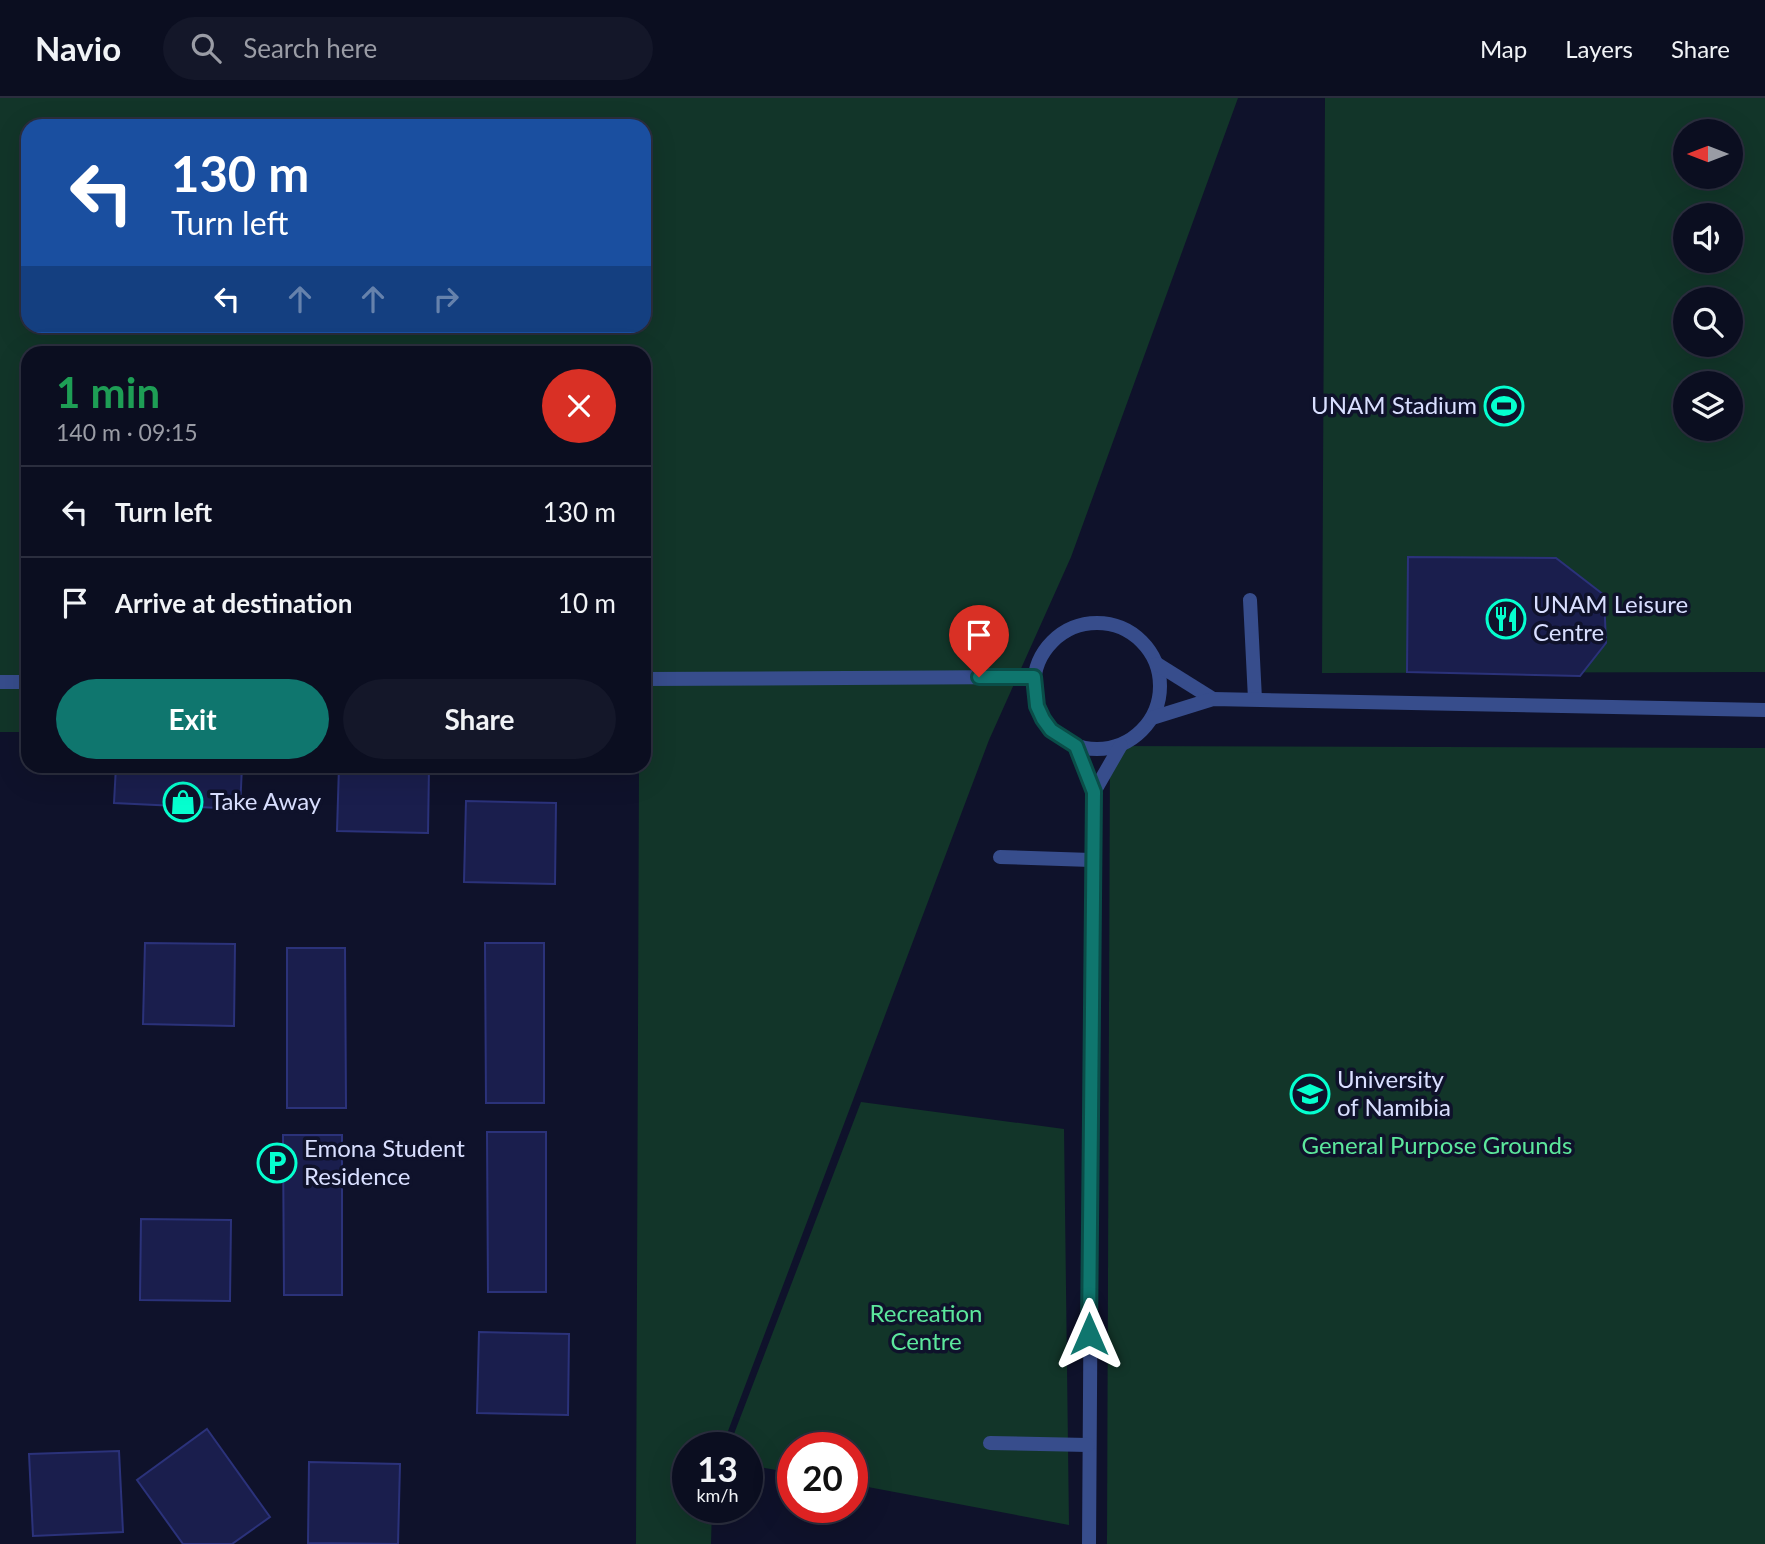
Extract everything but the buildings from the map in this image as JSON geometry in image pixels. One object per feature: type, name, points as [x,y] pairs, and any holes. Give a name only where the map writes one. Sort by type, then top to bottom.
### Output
[{"type":"lane","points":[[1250,600],[1255,699]]},
{"type":"lane","points":[[1100,622],[1135,634],[1148,648],[1157,664],[1161,682],[1159,701],[1152,718],[1139,734],[1121,745],[1099,750],[1076,746],[1051,730],[1043,719],[1037,706],[1034,677],[1040,659],[1050,643],[1065,631],[1082,624],[1100,622]]},
{"type":"lane","points":[[1157,664],[1213,699]]},
{"type":"lane","points":[[651,679],[1034,677]]},
{"type":"lane","points":[[0,682],[21,682]]},
{"type":"lane","points":[[1152,718],[1213,699],[1765,710]]},
{"type":"lane","points":[[1094,792],[1121,745]]},
{"type":"lane","points":[[1076,746],[1094,792],[1091,860],[1089,1544]]},
{"type":"lane","points":[[1000,857],[1091,860]]},
{"type":"lane","points":[[990,1443],[1088,1445]]},
{"type":"green space","points":[[0,98],[1238,98],[1071,557],[989,740],[728,1432],[672,1432],[672,1523],[712,1523],[711,1544],[636,1544],[639,773],[651,773],[651,346],[21,346],[21,732],[0,732]]},
{"type":"green space","name":"UNAM Stadium","points":[[1325,98],[1765,98],[1765,672],[1322,673]]},
{"type":"green space","name":"General Purpose Grounds","points":[[1110,746],[1765,748],[1765,1544],[1107,1544]]},
{"type":"green space","name":"Recreation Centre","points":[[861,1102],[1064,1129],[1069,1525],[868,1487],[868,1432],[777,1432],[777,1470],[763,1468],[763,1432],[735,1432]]},
{"type":"place","name":"UNAM Stadium","points":[[1504,406]]},
{"type":"place","name":"UNAM Leisure Centre","points":[[1506,619]]},
{"type":"place","name":"Take Away","points":[[183,802]]},
{"type":"place","name":"University of Namibia","points":[[1310,1094]]},
{"type":"place","name":"Emona Student Residence","points":[[277,1163]]},
{"type":"route","points":[[979,677],[1034,677],[1037,706],[1043,719],[1063,740],[1076,746],[1094,792],[1091,860],[1089,1334]]}]
